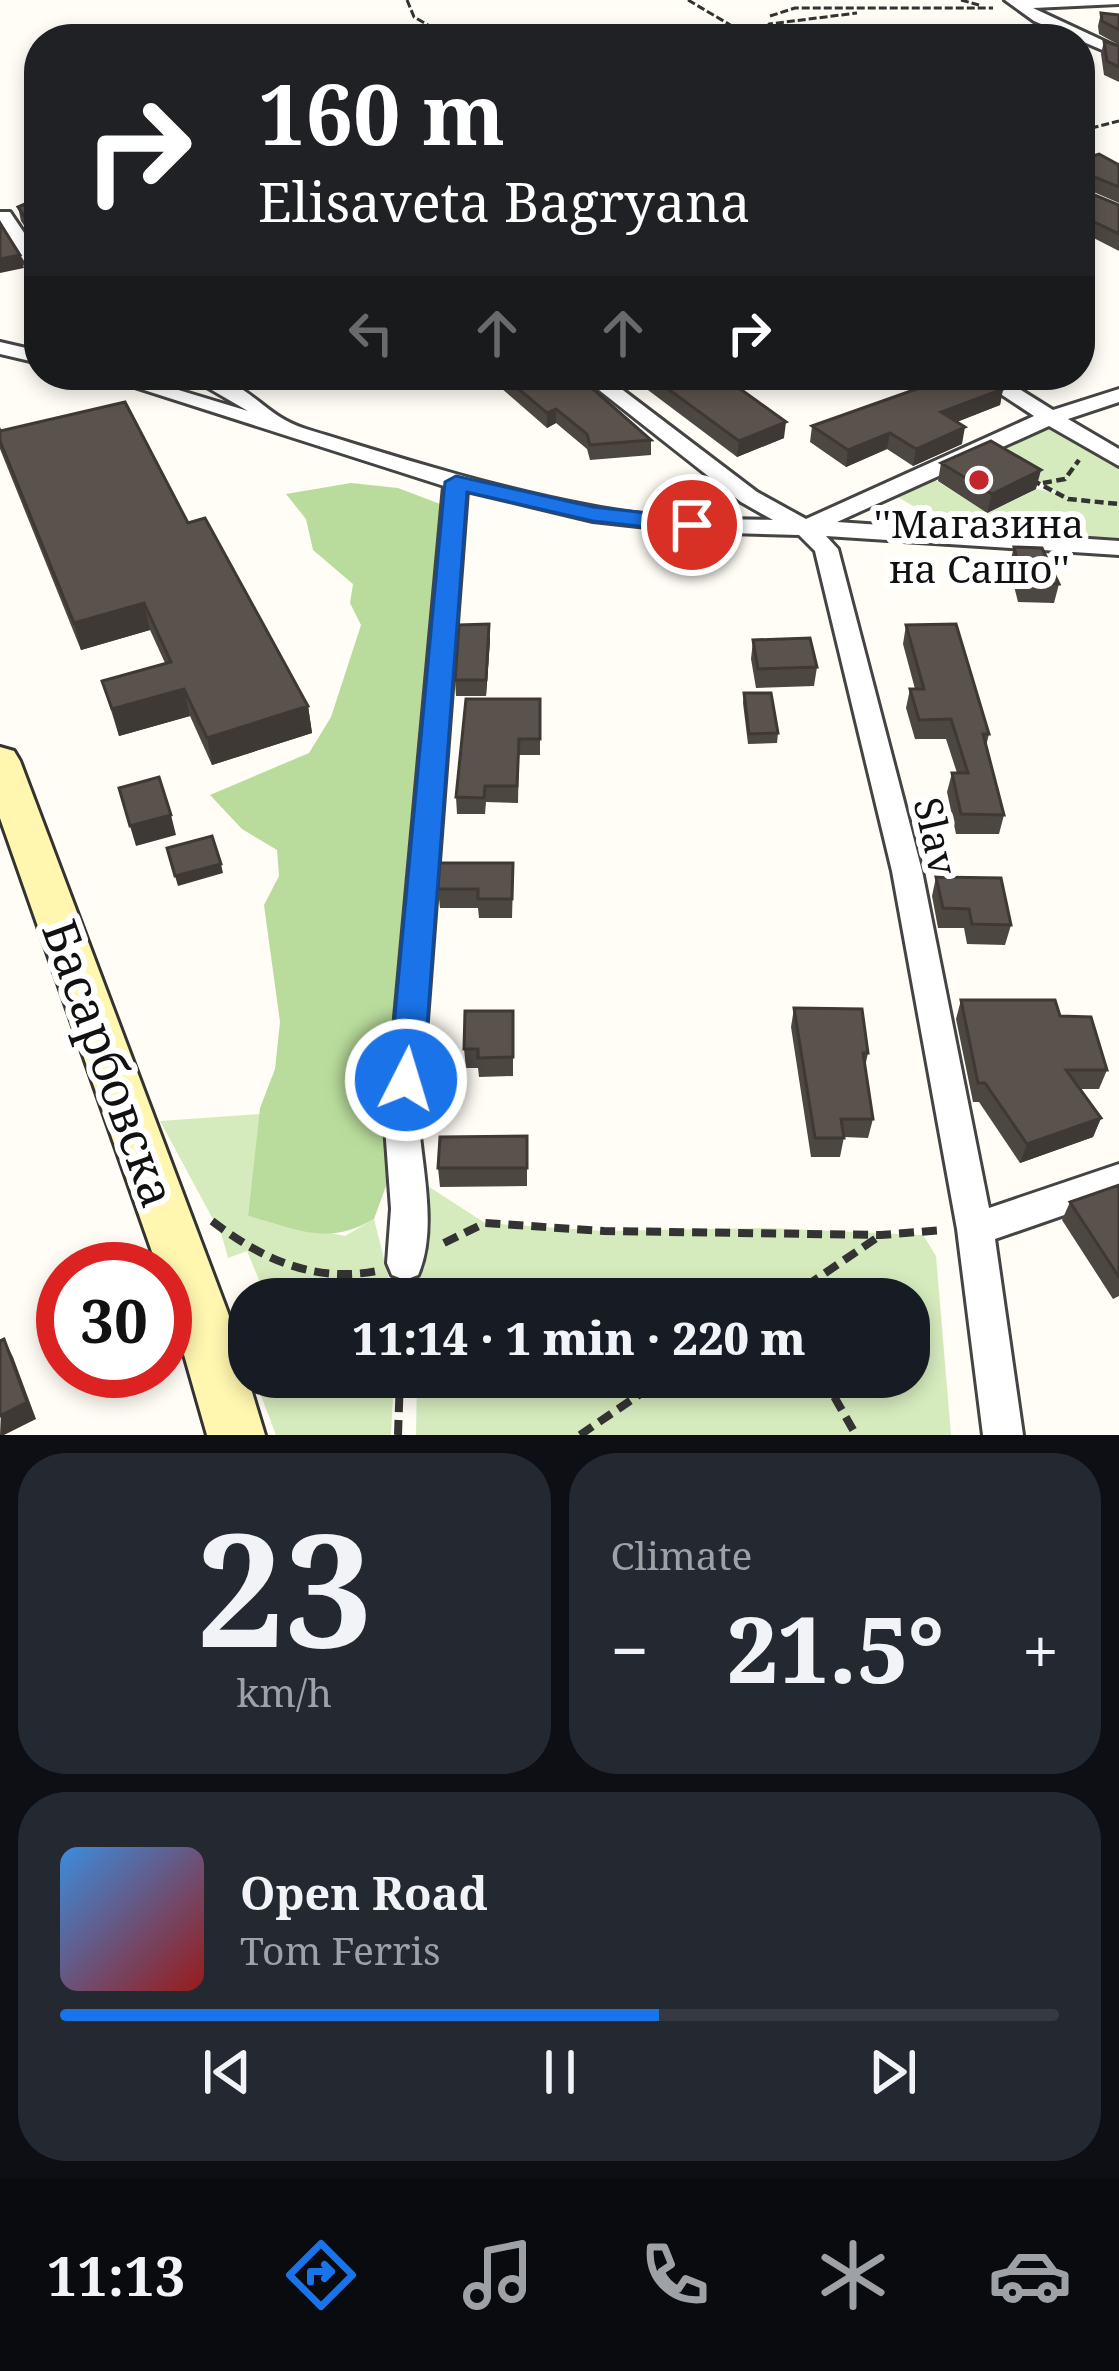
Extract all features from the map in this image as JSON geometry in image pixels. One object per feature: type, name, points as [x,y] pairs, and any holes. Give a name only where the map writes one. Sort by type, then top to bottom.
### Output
[{"type":"street","points":[[1017,4],[1119,0]]},
{"type":"street","points":[[1017,4],[1059,24]]},
{"type":"street","points":[[8,214],[24,242]]},
{"type":"street","points":[[154,390],[456,482],[593,514],[692,525],[1119,548]]},
{"type":"street","points":[[228,390],[249,400],[274,428]]},
{"type":"street","points":[[610,390],[749,497],[806,529]]},
{"type":"street","points":[[1007,390],[1119,459]]},
{"type":"street","points":[[806,529],[956,452],[1119,395]]},
{"type":"street","points":[[405,1263],[409,1209],[402,1126],[456,482]]},
{"type":"street","name":"Slav","points":[[806,529],[826,549],[907,871],[975,1229],[1004,1435]]},
{"type":"street","name":"Басарбовска","points":[[0,761],[201,1313],[236,1435]]},
{"type":"street","points":[[975,1229],[1119,1180]]},
{"type":"path","points":[[406,0],[414,16],[427,24]]},
{"type":"path","points":[[688,0],[729,24]]},
{"type":"path","points":[[772,0],[770,24],[892,9]]},
{"type":"path","points":[[961,0],[988,8]]},
{"type":"path","points":[[770,16],[795,8],[1017,4]]},
{"type":"path","points":[[1040,483],[1065,479],[1072,472],[1080,458],[1072,430]]},
{"type":"path","points":[[1028,478],[1068,499],[1119,505]]},
{"type":"path","points":[[157,1192],[203,1212],[264,1257],[290,1268],[345,1275],[405,1263],[484,1223],[604,1231],[881,1235],[975,1229]]},
{"type":"path","points":[[825,1278],[881,1235]]},
{"type":"path","points":[[398,1435],[399,1398]]},
{"type":"path","points":[[580,1435],[634,1398]]},
{"type":"path","points":[[835,1398],[856,1435]]},
{"type":"green space","points":[[1042,422],[1119,467],[1119,539],[892,527],[920,510],[887,491],[923,472],[987,513],[1036,489],[1057,493],[985,445]]},
{"type":"green space","points":[[351,483],[398,488],[456,510],[398,1153],[374,1219],[326,1234],[248,1216],[260,1108],[275,1069],[280,1022],[264,905],[279,876],[277,850],[242,829],[210,795],[309,753],[331,717],[361,625],[350,603],[353,584],[313,550],[306,519],[286,494]]},
{"type":"green space","points":[[260,1114],[248,1216],[345,1236],[374,1219],[389,1278],[258,1278],[247,1251],[228,1258],[222,1236],[160,1121]]},
{"type":"green space","points":[[403,1170],[485,1223],[604,1231],[767,1228],[923,1235],[936,1256],[951,1435],[416,1435],[417,1398],[930,1398],[930,1278],[408,1278]]},
{"type":"green space","points":[[262,1398],[393,1398],[391,1435],[276,1435]]},
{"type":"building","points":[[1101,13],[1119,15],[1119,30],[1102,21]]},
{"type":"building","points":[[1104,41],[1119,46],[1119,67],[1107,61]]},
{"type":"building","points":[[1095,155],[1119,165],[1119,187],[1095,177]]},
{"type":"building","points":[[1095,195],[1119,205],[1119,234],[1095,222]]},
{"type":"building","points":[[0,223],[20,255],[0,259]]},
{"type":"building","points":[[520,390],[594,390],[651,440],[590,445],[587,434],[556,409],[547,413]]},
{"type":"building","points":[[669,390],[742,390],[786,422],[739,441]]},
{"type":"building","points":[[914,390],[1000,390],[941,412],[965,427],[916,449],[890,433],[848,450],[812,426]]},
{"type":"building","points":[[125,402],[188,523],[205,518],[308,706],[207,738],[184,689],[112,709],[102,681],[171,662],[144,603],[74,623],[0,431]]},
{"type":"building","points":[[991,441],[1041,470],[992,494],[941,463]]},
{"type":"building","points":[[1014,547],[1042,548],[1059,584],[1023,583]]},
{"type":"building","points":[[489,624],[486,680],[455,680],[459,625]]},
{"type":"building","points":[[956,624],[989,734],[983,734],[1004,815],[961,814],[952,773],[968,773],[951,719],[919,720],[910,689],[924,689],[906,625]]},
{"type":"building","points":[[810,638],[817,667],[758,669],[753,640]]},
{"type":"building","points":[[744,693],[771,693],[778,733],[749,734]]},
{"type":"building","points":[[466,699],[540,699],[540,739],[519,739],[517,786],[485,786],[484,798],[456,797]]},
{"type":"building","points":[[159,777],[171,815],[130,826],[119,788]]},
{"type":"building","points":[[212,836],[221,864],[175,876],[167,848]]},
{"type":"building","points":[[440,863],[513,863],[512,899],[478,899],[478,889],[438,889]]},
{"type":"building","points":[[936,877],[1001,878],[1011,925],[972,924],[969,909],[943,908]]},
{"type":"building","points":[[961,1000],[1055,1000],[1060,1016],[1091,1017],[1107,1070],[1066,1070],[1101,1118],[1027,1144],[985,1083],[978,1083]]},
{"type":"building","points":[[794,1008],[862,1009],[873,1119],[841,1119],[844,1138],[815,1138]]},
{"type":"building","points":[[465,1011],[513,1011],[513,1057],[478,1058],[478,1049],[464,1049]]},
{"type":"building","points":[[527,1136],[527,1168],[438,1168],[440,1137]]},
{"type":"building","points":[[1119,1185],[1119,1277],[1070,1202]]},
{"type":"building","points":[[4,1339],[27,1402],[0,1416],[0,1341]]},
{"type":"place","name":"''Магазина на Сашо''","points":[[979,480]]},
{"type":"route","points":[[406,1080],[456,482],[593,514],[692,525]]}]
